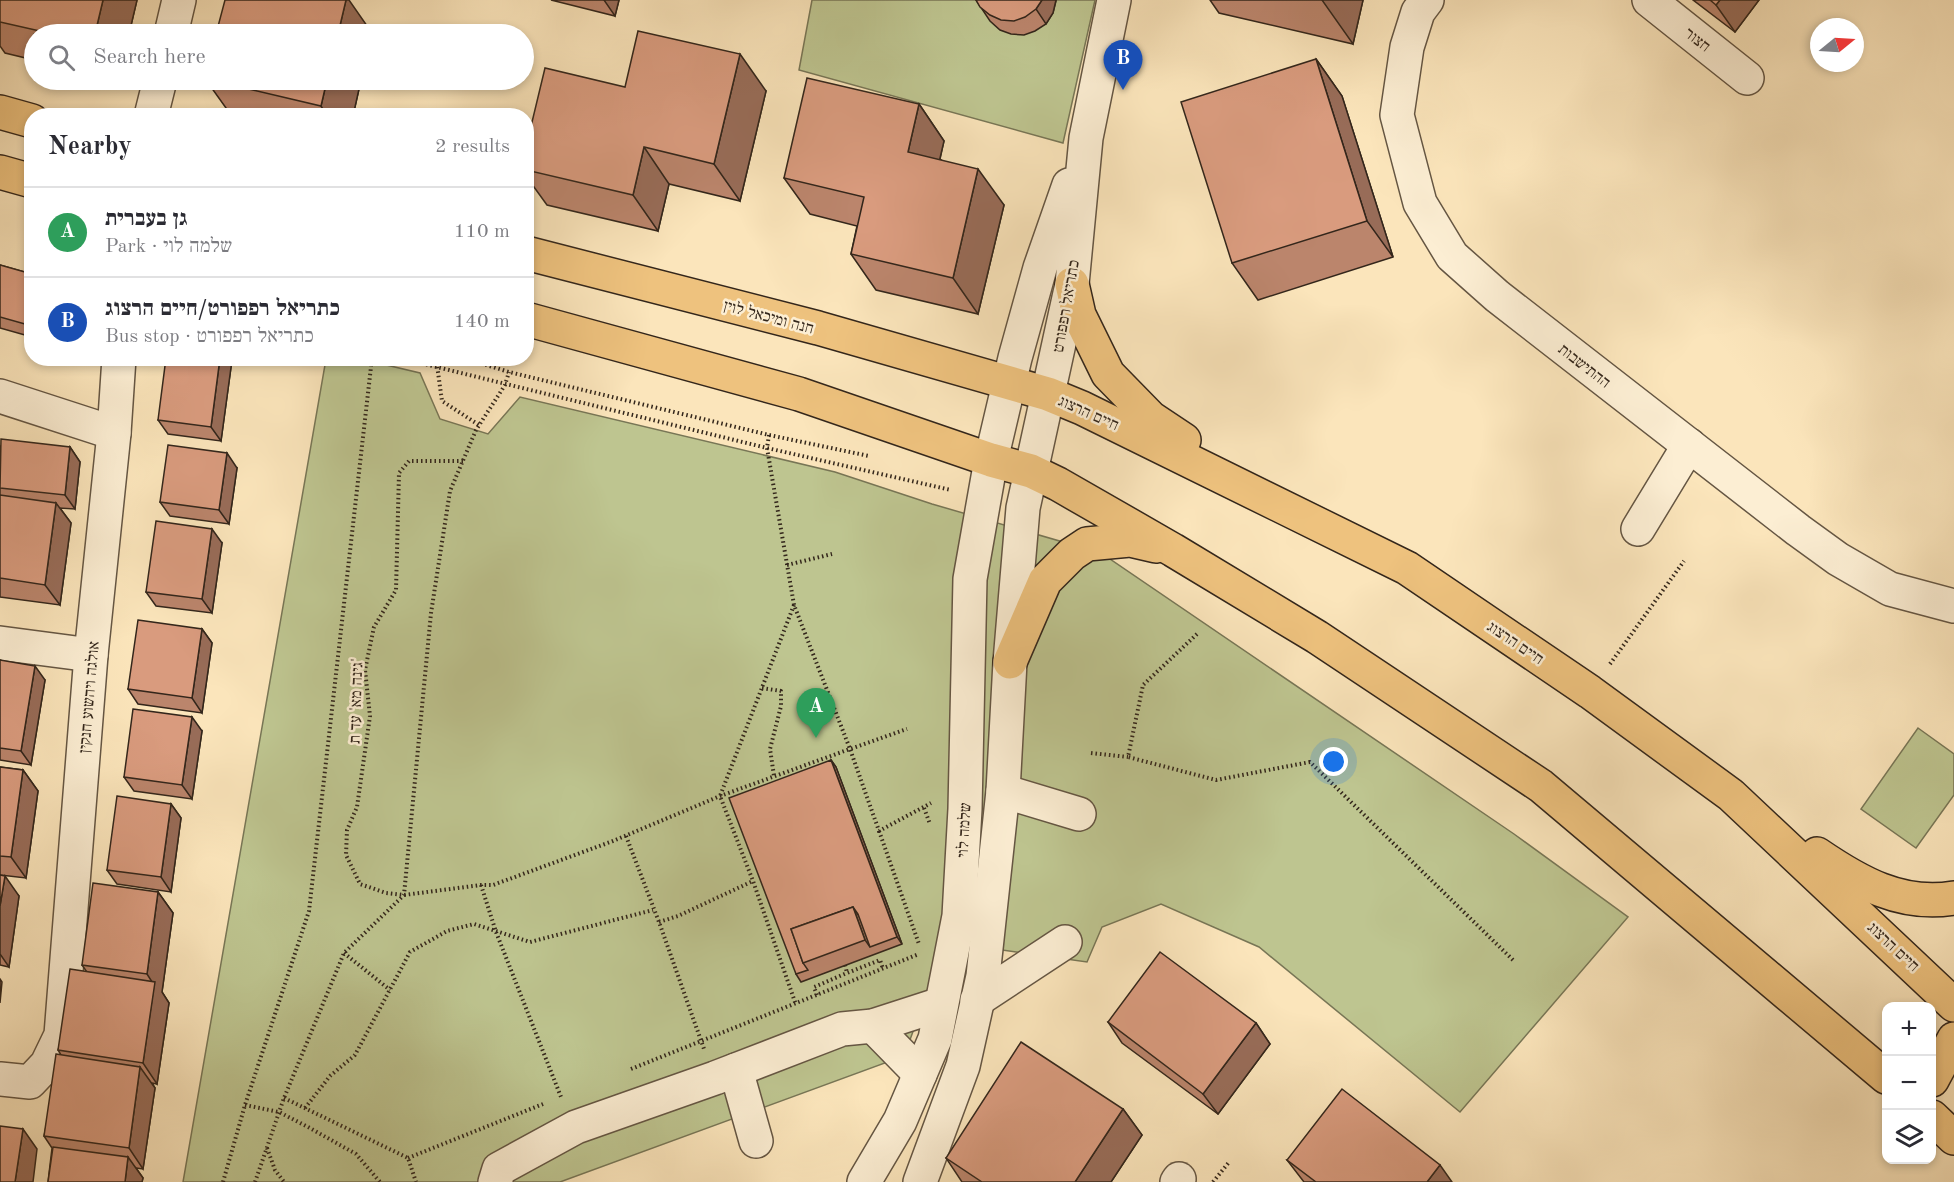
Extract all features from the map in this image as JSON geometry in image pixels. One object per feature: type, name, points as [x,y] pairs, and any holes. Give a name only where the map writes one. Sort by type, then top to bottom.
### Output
[{"type":"main road","points":[[0,112],[24,119]]},
{"type":"main road","points":[[0,172],[24,179]]},
{"type":"main road","name":"חנה ומיכאל לוין","points":[[534,255],[818,328],[1010,383]]},
{"type":"main road","points":[[1072,284],[1079,315],[1108,374],[1151,418],[1299,515]]},
{"type":"main road","points":[[534,322],[799,394],[991,460],[1031,471],[1058,484],[1317,637],[1541,786],[1882,1073]]},
{"type":"main road","name":"חיים הרצוג","points":[[1010,383],[1048,394],[1082,408],[1407,568],[1590,692],[1731,795],[1954,1005]]},
{"type":"main road","points":[[1010,662],[1046,581],[1072,554],[1087,544],[1130,540],[1173,550]]},
{"type":"main road","points":[[1731,795],[1847,874],[1878,890],[1917,898],[1954,898]]},
{"type":"main road","points":[[1936,1073],[1954,1039]]},
{"type":"main road","points":[[1936,1093],[1954,1082]]},
{"type":"main road","points":[[1936,1121],[1954,1138]]},
{"type":"street","points":[[173,24],[179,0]]},
{"type":"street","name":"כתריאל רפפורט","points":[[1031,471],[1072,284],[1086,138],[1114,0]]},
{"type":"street","name":"ההתישבות","points":[[1427,0],[1418,12],[1407,47],[1396,114],[1420,204],[1452,256],[1497,296],[1838,559],[1890,589],[1954,606]]},
{"type":"street","name":"חצור","points":[[1649,0],[1747,78]]},
{"type":"street","points":[[154,108],[158,90]]},
{"type":"street","name":"כתריאל רפפורט","points":[[991,460],[1015,358],[1040,268],[1086,138]]},
{"type":"street","name":"אולגה ויהשוע חנקין","points":[[0,1079],[30,1082],[46,1064],[61,1035],[91,655],[114,433],[118,366]]},
{"type":"street","points":[[0,396],[114,433]]},
{"type":"street","points":[[1638,530],[1689,446]]},
{"type":"street","name":"שלמה לוי","points":[[864,1182],[900,1121],[934,1039],[959,916],[965,809],[970,579],[991,460]]},
{"type":"street","name":"שלמה לוי","points":[[920,1182],[963,1066],[983,976],[1003,791],[1010,662],[1023,508],[1031,471]]},
{"type":"street","points":[[0,643],[91,655]]},
{"type":"street","points":[[1003,791],[1079,814]]},
{"type":"street","points":[[977,999],[1065,942]]},
{"type":"street","points":[[495,1182],[499,1169],[576,1127],[842,1029],[873,1026],[941,1004]]},
{"type":"street","points":[[873,1026],[920,1074]]},
{"type":"street","points":[[725,1074],[756,1141]]},
{"type":"path","points":[[223,1182],[245,1105],[309,911],[371,366]]},
{"type":"path","points":[[429,366],[767,448],[963,492],[983,501]]},
{"type":"path","points":[[490,366],[769,435],[873,457]]},
{"type":"path","points":[[436,368],[442,401],[478,425]]},
{"type":"path","points":[[404,895],[432,613],[450,491],[478,425],[505,385],[509,372]]},
{"type":"path","points":[[626,1071],[923,953],[850,749],[794,605],[767,448],[769,435]]},
{"type":"path","name":"גינה מא' עד ת'","points":[[404,895],[386,893],[360,884],[346,855],[347,830],[357,807],[370,716],[365,670],[374,627],[396,590],[399,473],[410,461],[463,461]]},
{"type":"path","points":[[787,565],[832,554]]},
{"type":"path","points":[[1590,692],[1684,561]]},
{"type":"path","points":[[794,605],[720,796],[753,881],[796,1004],[805,1044]]},
{"type":"path","points":[[1128,757],[1143,685],[1197,634]]},
{"type":"path","points":[[762,688],[781,691],[781,706],[770,748],[774,776]]},
{"type":"path","points":[[255,1182],[284,1098],[344,953],[404,895],[493,885],[626,836],[720,796],[907,729]]},
{"type":"path","points":[[1090,753],[1128,757],[1216,780],[1310,762],[1513,960]]},
{"type":"path","points":[[879,831],[937,799]]},
{"type":"path","points":[[626,836],[702,1041],[725,1074]]},
{"type":"path","points":[[659,922],[699,907],[753,881]]},
{"type":"path","points":[[481,885],[496,932],[561,1097],[576,1127]]},
{"type":"path","points":[[305,1108],[330,1076],[355,1055],[410,952],[447,931],[474,924],[530,942],[653,910]]},
{"type":"path","points":[[344,953],[390,990]]},
{"type":"path","points":[[817,995],[814,987],[880,960],[883,969]]},
{"type":"path","points":[[845,966],[848,973]]},
{"type":"path","points":[[408,1158],[561,1097]]},
{"type":"path","points":[[284,1098],[408,1158],[416,1182]]},
{"type":"path","points":[[245,1105],[279,1112],[356,1154],[380,1182]]},
{"type":"path","points":[[267,1148],[275,1170],[284,1182]]},
{"type":"path","points":[[1213,1182],[1230,1161]]},
{"type":"green space","points":[[812,0],[1095,0],[1063,143],[799,70]]},
{"type":"green space","points":[[325,366],[390,366],[420,373],[440,419],[488,434],[520,397],[835,472],[932,504],[1101,553],[1514,834],[1628,917],[1460,1112],[1259,947],[1161,904],[1102,927],[1087,962],[946,942],[904,1056],[560,1182],[183,1182]]},
{"type":"green space","points":[[1918,728],[1954,754],[1954,795],[1916,848],[1861,809]]},
{"type":"building","points":[[0,0],[103,0],[97,24],[24,24],[24,27],[0,22]]},
{"type":"building","points":[[225,0],[346,0],[340,24],[219,24]]},
{"type":"building","points":[[976,0],[1042,0],[1036,9],[1014,21],[1001,20],[990,15],[980,7]]},
{"type":"building","points":[[1710,0],[1720,0],[1716,5]]},
{"type":"building","points":[[638,31],[740,54],[714,164],[644,147],[633,195],[534,172],[534,114],[545,68],[625,87]]},
{"type":"building","points":[[1316,59],[1367,221],[1232,263],[1181,102]]},
{"type":"building","points":[[807,78],[919,104],[908,152],[978,169],[953,278],[851,254],[864,197],[784,178]]},
{"type":"building","points":[[253,90],[325,90],[321,106]]},
{"type":"building","points":[[0,265],[24,272],[24,324],[0,317]]},
{"type":"building","points":[[165,366],[219,366],[211,427],[158,420]]},
{"type":"building","points":[[1,439],[70,447],[65,495],[0,488]]},
{"type":"building","points":[[168,445],[227,453],[219,510],[160,502]]},
{"type":"building","points":[[0,495],[56,503],[45,585],[0,578]]},
{"type":"building","points":[[156,521],[212,529],[202,599],[146,592]]},
{"type":"building","points":[[138,620],[202,629],[192,698],[128,689]]},
{"type":"building","points":[[0,660],[35,666],[21,751],[0,748]]},
{"type":"building","points":[[133,709],[192,717],[182,785],[124,777]]},
{"type":"building","points":[[831,760],[897,937],[870,947],[858,914],[853,907],[791,929],[803,963],[808,970],[796,974],[729,798]]},
{"type":"building","points":[[0,767],[23,770],[11,857],[0,856]]},
{"type":"building","points":[[117,796],[171,804],[161,877],[107,870]]},
{"type":"building","points":[[0,875],[5,876],[0,906]]},
{"type":"building","points":[[93,883],[158,892],[147,974],[82,965]]},
{"type":"building","points":[[853,907],[865,940],[803,963],[791,929]]},
{"type":"building","points":[[1160,952],[1256,1023],[1203,1094],[1108,1022]]},
{"type":"building","points":[[70,969],[155,982],[143,1063],[58,1050]]},
{"type":"building","points":[[1021,1042],[1123,1109],[1075,1182],[982,1182],[946,1158]]},
{"type":"building","points":[[56,1054],[140,1067],[129,1148],[44,1136]]},
{"type":"building","points":[[1342,1089],[1440,1165],[1427,1182],[1316,1182],[1287,1160]]},
{"type":"building","points":[[0,1126],[23,1129],[15,1182],[0,1182]]},
{"type":"building","points":[[53,1147],[128,1157],[125,1182],[48,1182]]},
{"type":"place","name":"כתריאל רפפורט/חיים הרצוג","points":[[1123,90]]},
{"type":"place","name":"גן בעברית","points":[[816,738]]}]
